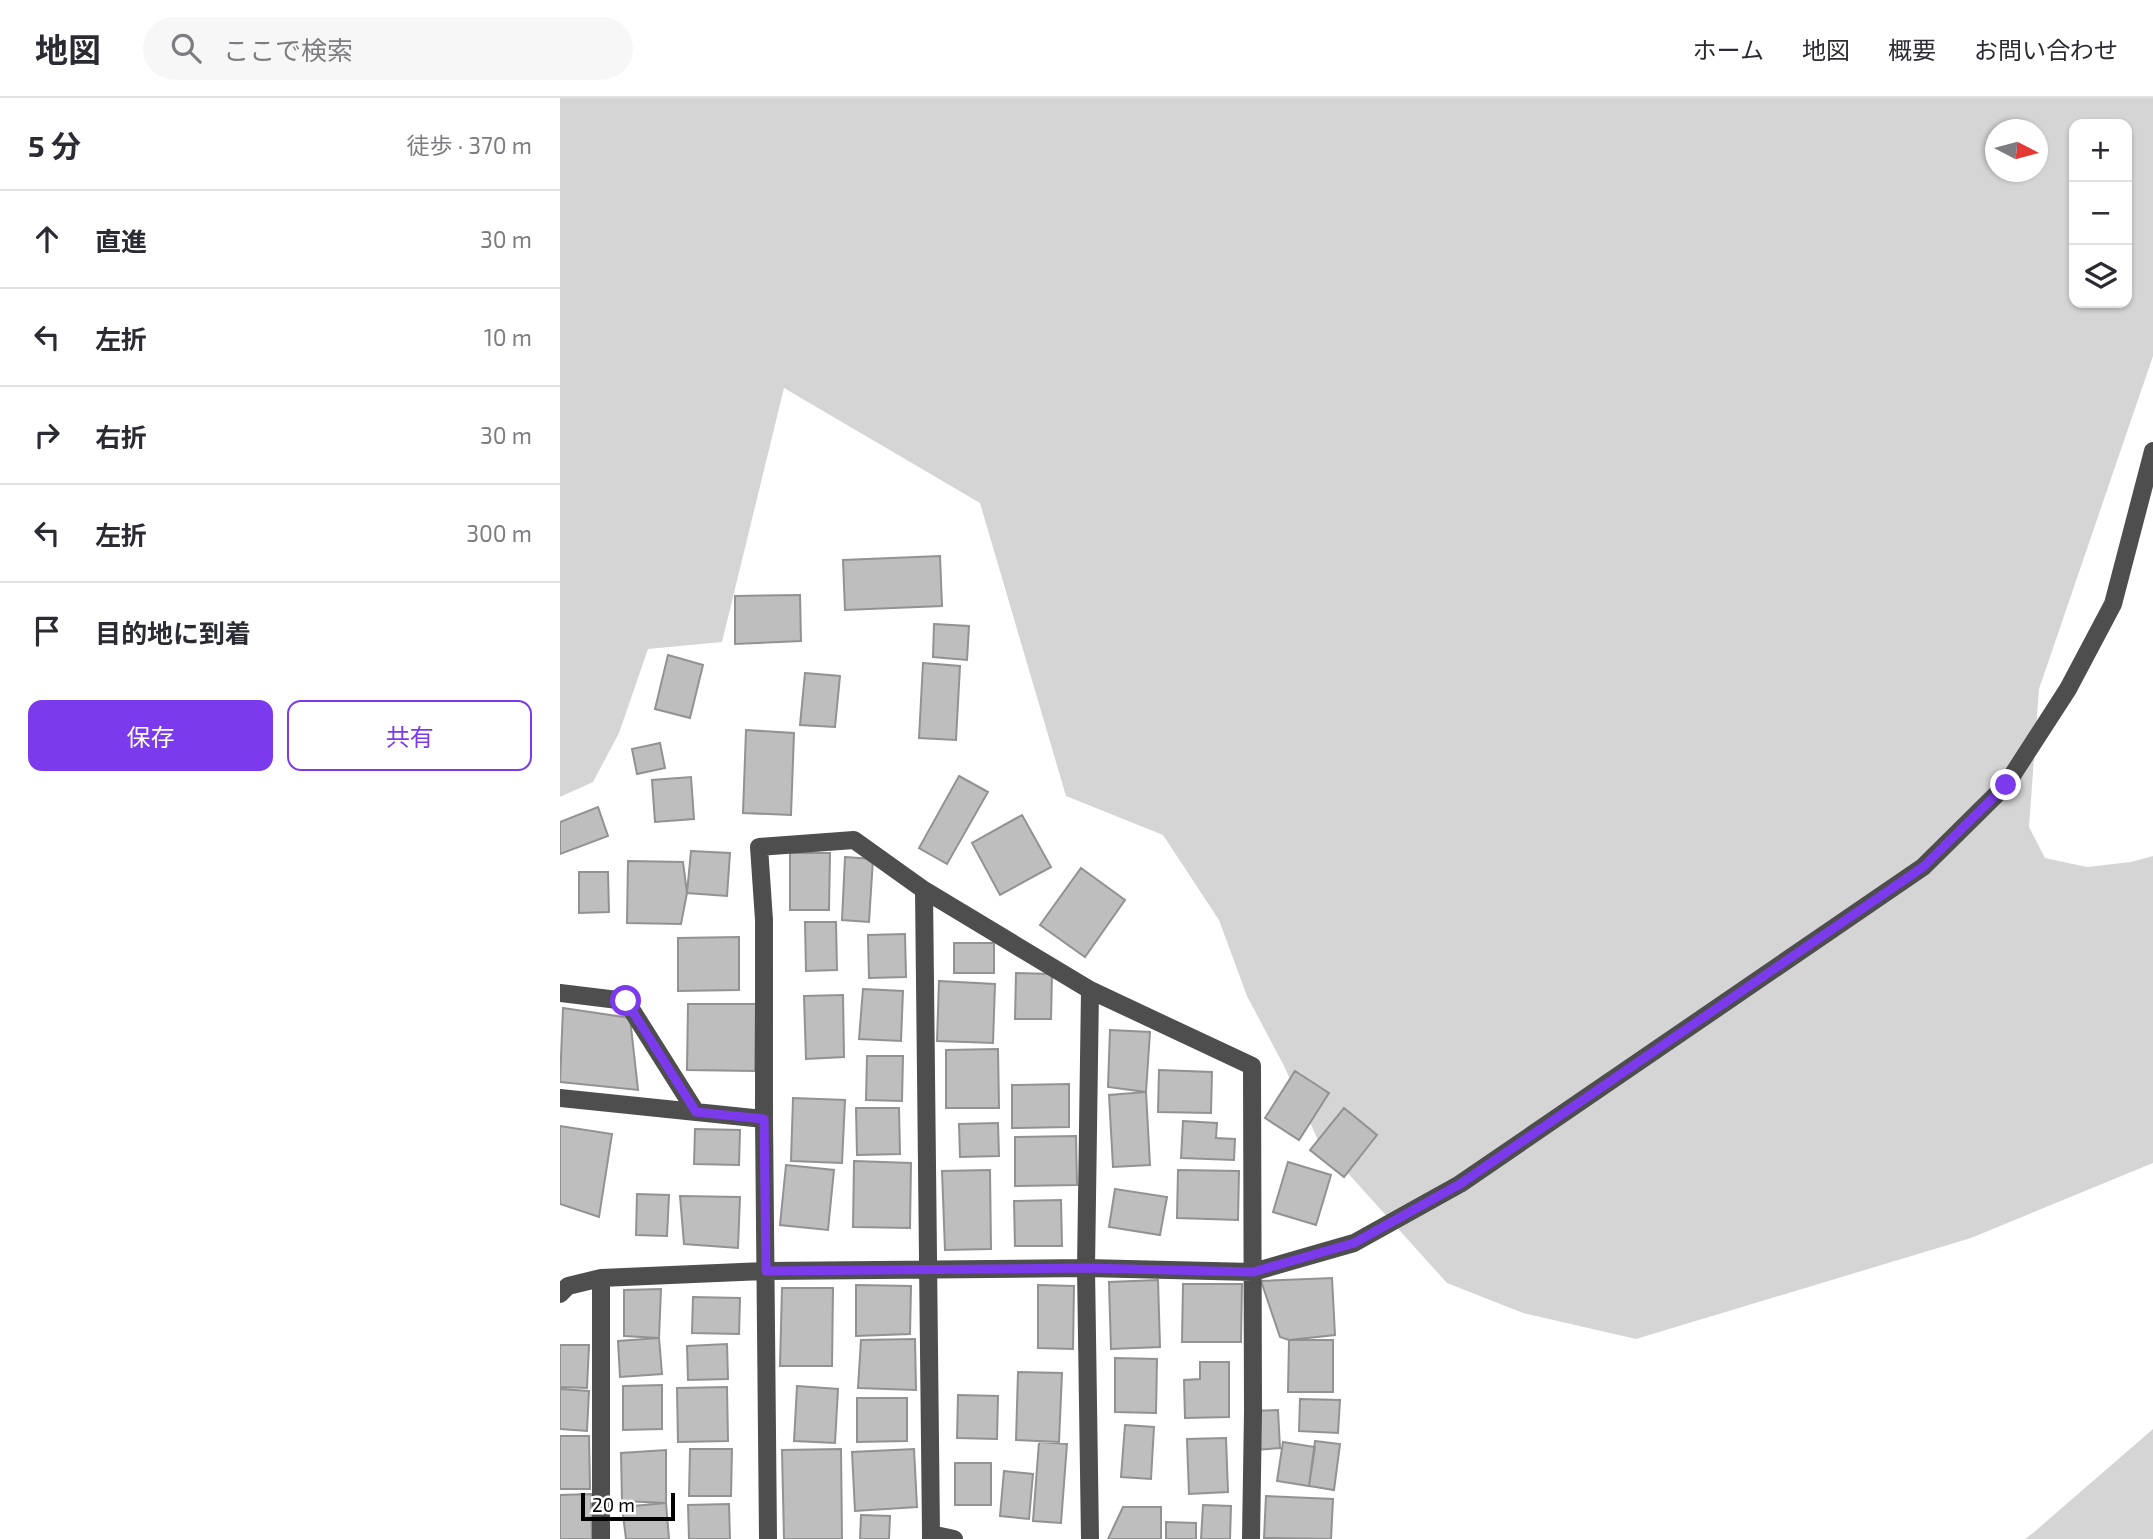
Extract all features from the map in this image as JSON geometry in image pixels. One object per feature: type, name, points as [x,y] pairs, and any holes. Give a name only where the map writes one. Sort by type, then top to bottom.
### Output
[{"type":"street","points":[[560,1294],[568,1286],[601,1278],[766,1271],[1086,1268],[1253,1272],[1354,1243],[1460,1184],[1923,867],[2006,785],[2068,689],[2113,604],[2153,451]]},
{"type":"street","points":[[768,1539],[764,920],[759,847],[854,841],[924,890],[1090,990],[1252,1066],[1251,1539]]},
{"type":"street","points":[[924,890],[931,1536],[954,1539]]},
{"type":"street","points":[[1090,990],[1086,1268],[1090,1539]]},
{"type":"street","points":[[560,993],[626,1001],[696,1112]]},
{"type":"street","points":[[560,1098],[764,1119]]},
{"type":"street","points":[[601,1278],[601,1539]]},
{"type":"shaded area","points":[[560,98],[2153,98],[2153,356],[2039,689],[2029,827],[2045,858],[2087,867],[2131,862],[2153,856],[2153,1163],[1971,1238],[1636,1339],[1523,1313],[1447,1283],[1318,1140],[1283,1064],[1247,996],[1219,920],[1163,835],[1066,796],[980,503],[784,388],[722,642],[648,649],[619,733],[593,782],[560,797]]},
{"type":"shaded area","points":[[2153,1429],[2153,1539],[2025,1539],[2033,1533]]},
{"type":"building","points":[[940,556],[942,606],[845,610],[843,560]]},
{"type":"building","points":[[800,595],[801,641],[735,644],[735,596]]},
{"type":"building","points":[[934,624],[969,626],[967,660],[933,657]]},
{"type":"building","points":[[668,655],[703,665],[690,718],[655,709]]},
{"type":"building","points":[[923,663],[960,666],[956,740],[919,738]]},
{"type":"building","points":[[805,673],[840,676],[835,727],[800,725]]},
{"type":"building","points":[[746,730],[794,733],[791,815],[743,813]]},
{"type":"building","points":[[660,743],[665,768],[637,774],[632,749]]},
{"type":"building","points":[[959,776],[988,792],[947,864],[919,848]]},
{"type":"building","points":[[691,777],[694,819],[655,822],[652,780]]},
{"type":"building","points":[[598,807],[608,836],[560,854],[560,822]]},
{"type":"building","points":[[1022,815],[1051,867],[1000,895],[972,843]]},
{"type":"building","points":[[691,851],[730,853],[727,896],[687,893]]},
{"type":"building","points":[[790,853],[830,853],[829,910],[790,910]]},
{"type":"building","points":[[845,857],[873,859],[869,922],[842,920]]},
{"type":"building","points":[[628,861],[683,862],[687,893],[681,924],[627,923]]},
{"type":"building","points":[[1081,868],[1125,900],[1085,957],[1040,925]]},
{"type":"building","points":[[579,872],[608,872],[609,912],[579,913]]},
{"type":"building","points":[[805,922],[836,922],[837,970],[806,971]]},
{"type":"building","points":[[905,934],[906,977],[869,978],[868,935]]},
{"type":"building","points":[[739,937],[739,990],[678,991],[678,938]]},
{"type":"building","points":[[954,943],[994,943],[994,973],[954,973]]},
{"type":"building","points":[[1016,973],[1052,974],[1051,1019],[1015,1019]]},
{"type":"building","points":[[939,981],[995,984],[993,1043],[937,1041]]},
{"type":"building","points":[[863,989],[903,991],[901,1041],[859,1039]]},
{"type":"building","points":[[843,995],[844,1057],[806,1059],[804,996]]},
{"type":"building","points":[[688,1004],[756,1004],[755,1071],[687,1070]]},
{"type":"building","points":[[563,1008],[630,1018],[638,1090],[560,1082]]},
{"type":"building","points":[[1110,1030],[1150,1032],[1146,1092],[1108,1087]]},
{"type":"building","points":[[998,1049],[999,1108],[946,1108],[946,1050]]},
{"type":"building","points":[[867,1056],[903,1056],[902,1101],[866,1100]]},
{"type":"building","points":[[1159,1070],[1212,1072],[1211,1113],[1158,1112]]},
{"type":"building","points":[[1295,1071],[1329,1093],[1299,1140],[1265,1118]]},
{"type":"building","points":[[1069,1084],[1069,1127],[1012,1128],[1012,1085]]},
{"type":"building","points":[[1146,1092],[1150,1165],[1113,1167],[1109,1095]]},
{"type":"building","points":[[793,1098],[845,1100],[842,1163],[791,1161]]},
{"type":"building","points":[[856,1108],[899,1108],[900,1154],[857,1155]]},
{"type":"building","points":[[1344,1108],[1377,1135],[1344,1177],[1310,1150]]},
{"type":"building","points":[[1183,1121],[1217,1123],[1216,1138],[1235,1139],[1234,1160],[1181,1158]]},
{"type":"building","points":[[998,1123],[999,1156],[960,1157],[959,1124]]},
{"type":"building","points":[[560,1126],[612,1134],[599,1217],[560,1204]]},
{"type":"building","points":[[695,1129],[740,1130],[739,1165],[694,1164]]},
{"type":"building","points":[[1076,1136],[1077,1185],[1015,1186],[1015,1137]]},
{"type":"building","points":[[854,1161],[911,1163],[910,1228],[853,1227]]},
{"type":"building","points":[[1288,1162],[1331,1175],[1316,1225],[1273,1212]]},
{"type":"building","points":[[786,1165],[834,1170],[828,1230],[780,1225]]},
{"type":"building","points":[[990,1170],[991,1249],[945,1250],[942,1171]]},
{"type":"building","points":[[1178,1170],[1239,1171],[1238,1220],[1177,1218]]},
{"type":"building","points":[[1115,1189],[1167,1197],[1160,1235],[1109,1227]]},
{"type":"building","points":[[637,1194],[669,1195],[667,1236],[636,1235]]},
{"type":"building","points":[[680,1196],[740,1197],[738,1248],[684,1244]]},
{"type":"building","points":[[1061,1200],[1062,1246],[1015,1246],[1014,1201]]},
{"type":"building","points":[[1332,1278],[1335,1335],[1289,1340],[1280,1337],[1261,1281]]},
{"type":"building","points":[[1158,1280],[1160,1347],[1111,1349],[1109,1282]]},
{"type":"building","points":[[1183,1284],[1242,1284],[1241,1342],[1182,1342]]},
{"type":"building","points":[[856,1285],[911,1286],[910,1334],[856,1336]]},
{"type":"building","points":[[1038,1285],[1074,1286],[1073,1349],[1038,1348]]},
{"type":"building","points":[[782,1288],[833,1288],[832,1366],[780,1366]]},
{"type":"building","points":[[661,1289],[659,1338],[624,1336],[624,1290]]},
{"type":"building","points":[[693,1297],[740,1298],[739,1334],[692,1333]]},
{"type":"building","points":[[659,1338],[662,1374],[620,1377],[618,1341]]},
{"type":"building","points":[[915,1339],[916,1390],[858,1388],[861,1340]]},
{"type":"building","points":[[1289,1340],[1333,1340],[1333,1392],[1288,1392]]},
{"type":"building","points":[[727,1344],[728,1379],[688,1380],[687,1346]]},
{"type":"building","points":[[560,1345],[589,1345],[587,1388],[560,1387]]},
{"type":"building","points":[[1115,1358],[1157,1359],[1156,1413],[1115,1412]]},
{"type":"building","points":[[1200,1362],[1229,1362],[1229,1417],[1185,1418],[1184,1380],[1200,1379]]},
{"type":"building","points":[[1018,1372],[1062,1373],[1059,1442],[1016,1440]]},
{"type":"building","points":[[662,1385],[662,1429],[623,1430],[623,1386]]},
{"type":"building","points":[[797,1386],[838,1389],[835,1443],[794,1441]]},
{"type":"building","points":[[727,1387],[728,1441],[678,1442],[677,1388]]},
{"type":"building","points":[[560,1389],[589,1391],[587,1431],[560,1429]]},
{"type":"building","points":[[958,1395],[998,1396],[997,1439],[957,1438]]},
{"type":"building","points":[[857,1398],[907,1398],[907,1441],[857,1442]]},
{"type":"building","points":[[1300,1399],[1340,1400],[1338,1433],[1299,1431]]},
{"type":"building","points":[[1278,1410],[1280,1448],[1255,1450],[1253,1411]]},
{"type":"building","points":[[1125,1425],[1154,1427],[1151,1479],[1121,1477]]},
{"type":"building","points":[[560,1436],[589,1436],[590,1489],[560,1489]]},
{"type":"building","points":[[1226,1438],[1228,1492],[1189,1494],[1187,1439]]},
{"type":"building","points":[[1315,1441],[1340,1444],[1334,1490],[1309,1486]]},
{"type":"building","points":[[1039,1442],[1067,1444],[1061,1523],[1033,1521]]},
{"type":"building","points":[[1283,1442],[1315,1447],[1309,1486],[1277,1481]]},
{"type":"building","points":[[690,1449],[732,1449],[731,1496],[689,1496]]},
{"type":"building","points":[[841,1449],[842,1539],[784,1539],[782,1450]]},
{"type":"building","points":[[914,1449],[917,1507],[855,1511],[852,1452]]},
{"type":"building","points":[[666,1450],[666,1503],[622,1501],[621,1453]]},
{"type":"building","points":[[955,1463],[991,1463],[991,1505],[955,1505]]},
{"type":"building","points":[[1004,1471],[1033,1474],[1029,1519],[1000,1516]]},
{"type":"building","points":[[591,1494],[592,1539],[560,1539],[560,1495]]},
{"type":"building","points":[[1266,1496],[1333,1499],[1331,1539],[1264,1538]]},
{"type":"building","points":[[666,1503],[669,1539],[626,1539],[622,1507]]},
{"type":"building","points":[[729,1504],[730,1539],[689,1539],[688,1505]]},
{"type":"building","points":[[1203,1505],[1231,1506],[1230,1539],[1201,1539]]},
{"type":"building","points":[[1123,1507],[1161,1507],[1161,1539],[1108,1539]]},
{"type":"building","points":[[861,1515],[890,1516],[889,1539],[860,1539]]},
{"type":"building","points":[[1166,1522],[1196,1523],[1196,1539],[1166,1539]]},
{"type":"route","points":[[626,1001],[696,1112],[764,1119],[766,1271],[1086,1268],[1253,1272],[1354,1243],[1460,1184],[1923,867],[2006,785]]}]
